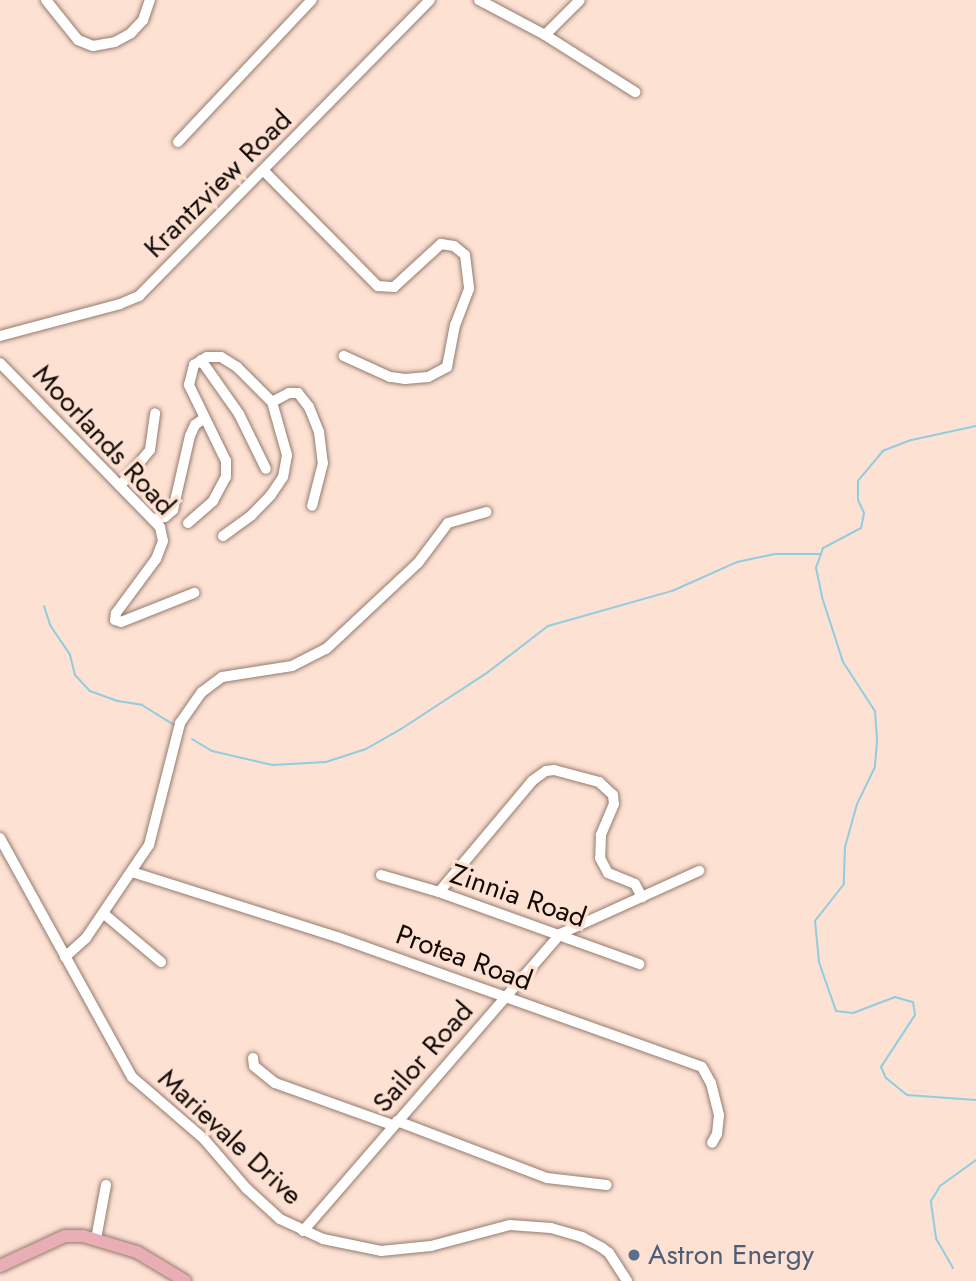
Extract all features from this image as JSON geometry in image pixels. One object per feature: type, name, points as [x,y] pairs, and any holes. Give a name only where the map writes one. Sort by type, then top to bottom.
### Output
[{"type":"main road","points":[[0,1266],[65,1236],[96,1239],[137,1252],[185,1281]]},
{"type":"street","points":[[46,0],[78,40],[93,46],[115,42],[131,33],[143,20],[150,0]]},
{"type":"street","points":[[178,142],[312,0]]},
{"type":"street","name":"Krantzview Road","points":[[0,336],[120,304],[139,296],[430,0]]},
{"type":"street","points":[[480,0],[545,35],[635,92]]},
{"type":"street","points":[[545,35],[580,0]]},
{"type":"street","points":[[264,171],[377,286],[394,287],[441,244],[454,246],[465,254],[469,289],[455,325],[447,367],[428,377],[405,379],[390,377],[344,356]]},
{"type":"street","points":[[188,523],[213,501],[226,477],[226,461],[203,419],[189,385],[191,371],[201,360],[214,356],[228,360],[272,402],[286,444],[283,477],[252,515],[223,536]]},
{"type":"street","points":[[201,360],[239,414],[266,469]]},
{"type":"street","name":"Moorlands Road","points":[[0,363],[154,520],[163,534],[161,548],[141,583],[116,613],[115,620],[121,622],[194,593]]},
{"type":"street","points":[[272,402],[289,393],[298,393],[309,407],[319,432],[323,463],[312,506]]},
{"type":"street","points":[[120,486],[150,450],[155,413]]},
{"type":"street","points":[[154,520],[166,517],[173,510],[190,436],[195,425],[203,419]]},
{"type":"street","points":[[65,957],[79,946],[103,914],[153,835],[180,723],[202,692],[222,677],[292,666],[326,649],[418,563],[449,523],[486,512]]},
{"type":"street","points":[[439,892],[532,782],[546,771],[582,776],[608,789],[614,804],[601,835],[600,858],[608,873],[635,884],[642,897]]},
{"type":"street","name":"Marievale Drive","points":[[0,838],[132,1077],[204,1139],[272,1213],[318,1237],[367,1249],[392,1251],[431,1246],[510,1225],[551,1228],[582,1237],[601,1247],[609,1253],[627,1281]]},
{"type":"street","name":"Sailor Road","points":[[303,1231],[560,934],[699,871]]},
{"type":"street","name":"Protea Road","points":[[132,872],[337,937],[702,1067],[711,1083],[719,1115],[717,1134],[712,1143]]},
{"type":"street","name":"Zinnia Road","points":[[381,876],[439,892],[639,964]]},
{"type":"street","points":[[103,914],[161,962]]},
{"type":"street","points":[[72,969],[79,946]]},
{"type":"street","points":[[253,1058],[254,1066],[275,1083],[547,1178],[607,1185]]},
{"type":"street","points":[[96,1239],[106,1185]]},
{"type":"street","points":[[313,1218],[318,1237]]},
{"type":"waterway","points":[[976,426],[911,440],[883,451],[858,481],[858,500],[864,513],[861,528],[823,548],[816,568],[822,597],[843,662],[875,711],[877,742],[875,767],[857,804],[845,847],[844,884],[815,921],[819,962],[836,1011],[853,1013],[895,997],[913,1002],[915,1015],[881,1067],[886,1078],[907,1095],[976,1100]]},
{"type":"waterway","points":[[192,739],[212,751],[272,765],[326,762],[366,749],[401,729],[488,672],[548,626],[672,591],[737,562],[776,554],[820,554]]},
{"type":"waterway","points":[[44,606],[50,625],[70,655],[75,675],[90,691],[118,701],[142,705],[175,726]]},
{"type":"waterway","points":[[953,1268],[936,1238],[931,1201],[940,1186],[976,1160]]},
{"type":"place","name":"Astron Energy","points":[[634,1255]]}]
